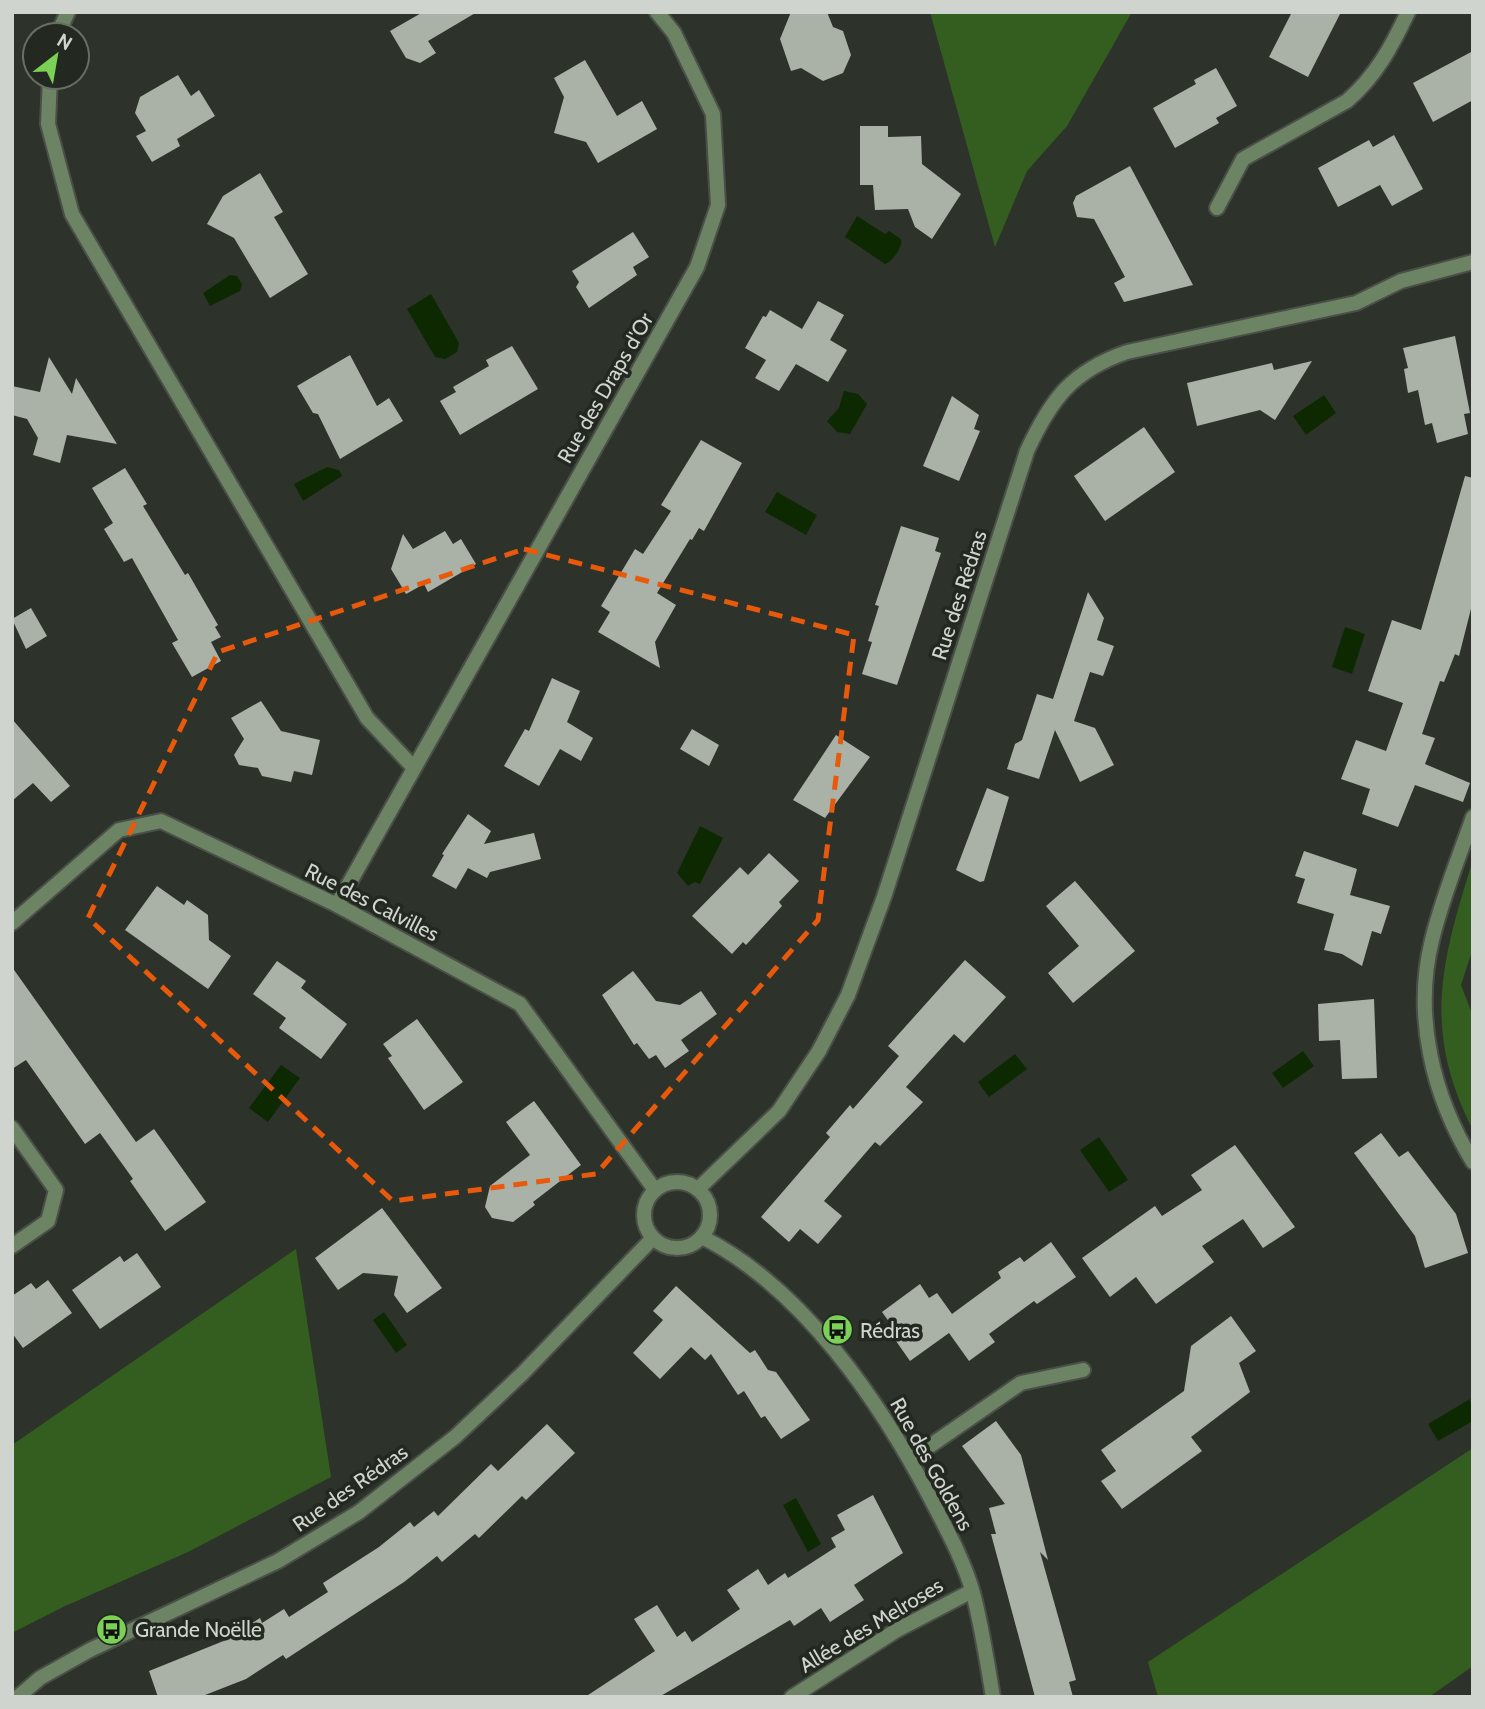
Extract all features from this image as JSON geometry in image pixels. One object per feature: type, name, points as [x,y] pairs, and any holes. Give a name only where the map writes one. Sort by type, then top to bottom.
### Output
[{"type":"street","name":"Rue des Draps d'Or","points":[[337,905],[697,267],[718,205],[713,114],[674,33],[657,12]]},
{"type":"street","points":[[1217,208],[1242,159],[1347,101],[1362,88],[1389,52],[1408,12]]},
{"type":"street","points":[[49,91],[48,124],[72,214],[367,719],[413,767]]},
{"type":"street","name":"Rue des Rédras","points":[[698,1189],[779,1111],[820,1051],[848,995],[884,897],[1027,451],[1044,413],[1072,380],[1099,362],[1127,352],[1356,303],[1401,281],[1473,262]]},
{"type":"street","points":[[1473,817],[1432,941],[1426,1014],[1437,1086],[1453,1129],[1473,1162]]},
{"type":"street","name":"Rue des Calvilles","points":[[12,923],[119,830],[161,821],[337,905],[520,1004],[654,1190]]},
{"type":"street","points":[[12,1128],[56,1191],[48,1221],[12,1246]]},
{"type":"street","points":[[671,1182],[690,1184],[698,1189],[705,1197],[710,1218],[702,1237],[683,1248],[672,1248],[653,1238],[643,1219],[644,1208],[654,1190],[671,1182]]},
{"type":"street","name":"Rue des Goldens","points":[[702,1237],[750,1267],[790,1302],[872,1399],[911,1459],[950,1534],[972,1591],[993,1697]]},
{"type":"street","name":"Rue des Rédras","points":[[18,1697],[40,1678],[90,1650],[278,1561],[359,1512],[465,1428],[522,1374],[653,1238]]},
{"type":"street","points":[[911,1459],[1021,1383],[1083,1370]]},
{"type":"street","name":"Allée des Melroses","points":[[792,1697],[897,1630],[972,1591]]},
{"type":"highlighted area","points":[[524,549],[854,635],[818,920],[596,1174],[393,1201],[88,918],[218,652]]},
{"type":"shaded area","points":[[930,12],[1132,12],[1067,126],[1027,171],[995,247]]},
{"type":"shaded area","points":[[857,216],[885,234],[889,231],[901,239],[899,250],[885,264],[845,237]]},
{"type":"shaded area","points":[[230,275],[237,276],[242,284],[240,291],[210,306],[203,293]]},
{"type":"shaded area","points":[[431,294],[459,343],[457,352],[445,359],[435,357],[407,309]]},
{"type":"shaded area","points":[[844,391],[858,394],[867,404],[850,434],[837,432],[827,421],[839,408]]},
{"type":"shaded area","points":[[1324,395],[1336,413],[1306,435],[1293,416]]},
{"type":"shaded area","points":[[327,467],[339,470],[342,476],[303,501],[294,484]]},
{"type":"shaded area","points":[[777,492],[817,515],[806,535],[765,512]]},
{"type":"shaded area","points":[[1345,627],[1365,634],[1352,674],[1332,667]]},
{"type":"shaded area","points":[[700,826],[723,838],[700,884],[695,882],[688,886],[677,873]]},
{"type":"shaded area","points":[[1473,860],[1473,948],[1461,985],[1473,1016],[1473,1130],[1457,1094],[1447,1060],[1442,1028],[1442,996],[1452,931]]},
{"type":"shaded area","points":[[1303,1051],[1314,1066],[1283,1088],[1272,1073]]},
{"type":"shaded area","points":[[1015,1054],[1027,1069],[989,1097],[978,1082]]},
{"type":"shaded area","points":[[281,1065],[300,1078],[268,1122],[249,1108]]},
{"type":"shaded area","points":[[1099,1137],[1128,1180],[1109,1192],[1080,1150]]},
{"type":"shaded area","points":[[296,1249],[331,1477],[188,1552],[63,1607],[12,1633],[12,1445]]},
{"type":"shaded area","points":[[384,1312],[407,1345],[396,1353],[373,1320]]},
{"type":"shaded area","points":[[1470,1399],[1473,1421],[1438,1441],[1428,1424]]},
{"type":"shaded area","points":[[1473,1448],[1473,1666],[1429,1697],[1158,1697],[1148,1662]]},
{"type":"shaded area","points":[[796,1498],[821,1544],[808,1552],[783,1505]]},
{"type":"building","points":[[423,12],[477,12],[428,41],[436,53],[420,63],[406,58],[390,31]]},
{"type":"building","points":[[791,12],[827,12],[833,27],[843,31],[851,55],[843,73],[823,81],[801,68],[791,71],[780,39]]},
{"type":"building","points":[[1292,12],[1341,12],[1308,77],[1269,57]]},
{"type":"building","points":[[1473,51],[1473,100],[1433,122],[1413,83]]},
{"type":"building","points":[[585,60],[617,116],[642,101],[657,129],[598,163],[586,142],[554,133],[564,97],[554,78]]},
{"type":"building","points":[[1216,68],[1237,106],[1216,118],[1219,123],[1175,148],[1153,108],[1196,84],[1194,80]]},
{"type":"building","points":[[178,75],[191,96],[199,90],[215,116],[177,139],[180,146],[152,162],[136,136],[146,131],[135,113],[140,97]]},
{"type":"building","points":[[860,126],[888,126],[888,137],[921,136],[922,164],[961,194],[932,239],[915,227],[908,209],[875,210],[873,185],[860,185]]},
{"type":"building","points":[[1394,135],[1423,189],[1392,206],[1380,185],[1338,207],[1318,168],[1369,140],[1373,147]]},
{"type":"building","points":[[1130,166],[1193,285],[1124,302],[1114,283],[1125,277],[1094,219],[1077,217],[1073,203],[1076,196]]},
{"type":"building","points":[[260,173],[283,212],[274,217],[308,274],[270,298],[234,238],[207,224],[223,196]]},
{"type":"building","points":[[633,232],[649,257],[633,267],[637,275],[589,308],[576,287],[579,282],[572,271]]},
{"type":"building","points":[[818,301],[844,315],[830,340],[847,350],[828,382],[796,364],[779,391],[755,378],[766,360],[745,348],[763,316],[766,317],[770,310],[802,329]]},
{"type":"building","points":[[1455,336],[1470,413],[1464,414],[1468,434],[1437,443],[1432,423],[1425,425],[1418,390],[1408,393],[1404,369],[1408,368],[1403,348]]},
{"type":"building","points":[[512,346],[538,389],[460,435],[440,401],[456,392],[453,387],[489,366],[486,360]]},
{"type":"building","points":[[350,355],[377,406],[389,398],[403,421],[340,459],[318,414],[313,413],[297,386]]},
{"type":"building","points":[[49,357],[72,394],[76,378],[117,444],[67,435],[60,463],[33,455],[38,438],[27,419],[12,415],[12,386],[40,392]]},
{"type":"building","points":[[1312,361],[1275,420],[1260,410],[1197,426],[1187,383],[1272,363],[1274,370]]},
{"type":"building","points":[[952,396],[979,415],[974,429],[980,431],[959,481],[923,466]]},
{"type":"building","points":[[1144,427],[1175,472],[1105,521],[1074,476]]},
{"type":"building","points":[[701,440],[742,463],[704,531],[699,528],[692,540],[690,539],[657,593],[676,605],[655,642],[660,668],[598,632],[610,612],[601,606],[635,549],[643,554],[671,511],[661,505]]},
{"type":"building","points":[[125,468],[147,504],[143,506],[185,575],[188,573],[218,625],[215,627],[221,637],[211,642],[221,661],[192,677],[172,643],[178,640],[132,558],[124,562],[104,529],[113,523],[92,488]]},
{"type":"building","points":[[1465,476],[1473,478],[1473,601],[1459,656],[1455,654],[1444,682],[1440,681],[1422,734],[1435,738],[1425,764],[1470,783],[1463,802],[1415,785],[1398,827],[1362,814],[1370,789],[1341,779],[1356,740],[1386,751],[1403,703],[1368,691],[1392,620],[1421,630]]},
{"type":"building","points":[[901,526],[939,538],[935,551],[941,553],[897,685],[862,674],[872,642],[868,641],[879,606],[875,605]]},
{"type":"building","points":[[445,531],[453,544],[461,539],[476,564],[428,592],[424,584],[406,594],[391,569],[403,534],[413,549]]},
{"type":"building","points":[[1088,592],[1104,618],[1097,640],[1114,646],[1103,676],[1090,672],[1074,721],[1095,728],[1114,765],[1080,782],[1055,730],[1039,779],[1007,769],[1015,744],[1022,740],[1037,694],[1053,699]]},
{"type":"building","points":[[31,608],[47,636],[26,649],[12,619]]},
{"type":"building","points":[[552,678],[580,691],[567,722],[593,738],[581,761],[560,749],[539,786],[504,766],[525,729],[529,731]]},
{"type":"building","points":[[261,701],[281,731],[320,740],[312,775],[294,771],[291,782],[262,776],[258,768],[239,765],[234,755],[244,739],[231,718]]},
{"type":"building","points":[[12,719],[70,786],[51,802],[33,783],[12,801]]},
{"type":"building","points":[[692,729],[719,745],[709,766],[680,749]]},
{"type":"building","points":[[836,735],[870,757],[825,818],[793,800]]},
{"type":"building","points":[[987,788],[1009,797],[984,881],[980,882],[956,870]]},
{"type":"building","points":[[468,814],[491,831],[484,844],[534,833],[541,859],[490,872],[487,878],[468,868],[456,889],[432,876],[444,855],[442,854]]},
{"type":"building","points":[[1304,851],[1357,869],[1350,895],[1390,906],[1381,934],[1372,931],[1362,966],[1342,954],[1324,950],[1334,914],[1297,903],[1305,879],[1295,876]]},
{"type":"building","points":[[769,853],[799,881],[779,902],[782,906],[746,945],[743,942],[732,954],[692,916],[740,867],[748,875]]},
{"type":"building","points":[[1075,881],[1135,951],[1073,1003],[1048,973],[1079,946],[1046,906]]},
{"type":"building","points":[[157,886],[184,905],[187,900],[208,915],[209,940],[231,956],[208,989],[125,930]]},
{"type":"building","points":[[965,960],[1006,997],[964,1043],[954,1034],[906,1087],[923,1102],[880,1146],[875,1142],[824,1201],[842,1216],[818,1244],[800,1229],[789,1242],[761,1217],[830,1137],[826,1133],[850,1105],[853,1109],[899,1056],[888,1046]]},
{"type":"building","points":[[277,961],[306,981],[301,988],[347,1024],[321,1059],[279,1028],[286,1018],[253,994]]},
{"type":"building","points":[[12,967],[136,1142],[154,1129],[206,1202],[165,1231],[100,1133],[85,1144],[26,1060],[12,1069]]},
{"type":"building","points":[[633,971],[656,1001],[680,1005],[701,991],[717,1014],[681,1040],[689,1051],[665,1068],[656,1055],[649,1059],[637,1043],[634,1045],[602,995]]},
{"type":"building","points":[[1374,999],[1377,1078],[1342,1079],[1340,1040],[1319,1041],[1318,1004]]},
{"type":"building","points":[[417,1019],[463,1082],[424,1110],[388,1058],[392,1056],[383,1044]]},
{"type":"building","points":[[534,1101],[581,1165],[533,1202],[535,1205],[513,1222],[492,1218],[485,1207],[490,1186],[530,1155],[506,1122]]},
{"type":"building","points":[[1381,1133],[1399,1157],[1408,1151],[1456,1214],[1468,1253],[1425,1268],[1415,1236],[1354,1153]]},
{"type":"building","points":[[1235,1145],[1295,1227],[1263,1248],[1243,1219],[1202,1246],[1214,1262],[1156,1304],[1136,1277],[1110,1297],[1082,1258],[1155,1206],[1162,1216],[1202,1190],[1191,1175]]},
{"type":"building","points":[[382,1208],[442,1288],[407,1313],[394,1295],[398,1276],[363,1273],[338,1290],[315,1258]]},
{"type":"building","points":[[1051,1242],[1076,1277],[1037,1304],[1034,1301],[989,1334],[995,1342],[969,1361],[949,1333],[910,1361],[896,1341],[901,1338],[882,1312],[920,1284],[929,1298],[937,1293],[952,1314],[1001,1278],[998,1272],[1020,1257],[1024,1262]]},
{"type":"building","points":[[137,1253],[161,1287],[100,1329],[72,1290],[120,1256],[124,1262]]},
{"type":"building","points":[[48,1280],[72,1313],[23,1348],[12,1333],[12,1296],[31,1283],[36,1289]]},
{"type":"building","points":[[676,1286],[750,1353],[755,1350],[768,1370],[776,1372],[810,1420],[781,1439],[765,1416],[761,1418],[744,1391],[738,1395],[711,1354],[705,1360],[691,1347],[660,1379],[633,1353],[663,1320],[653,1311]]},
{"type":"building","points":[[1231,1316],[1256,1351],[1239,1363],[1250,1392],[1191,1437],[1202,1451],[1122,1509],[1101,1481],[1116,1471],[1101,1450],[1184,1391],[1191,1346]]},
{"type":"building","points":[[996,1421],[1021,1455],[1048,1560],[1040,1552],[1076,1680],[1069,1682],[1073,1697],[1035,1697],[991,1534],[996,1534],[989,1508],[1005,1504],[962,1446]]},
{"type":"building","points":[[547,1424],[575,1453],[526,1500],[522,1496],[479,1538],[475,1534],[442,1562],[437,1556],[404,1582],[286,1659],[283,1655],[246,1679],[200,1697],[158,1697],[149,1671],[226,1640],[260,1618],[262,1623],[284,1609],[289,1617],[328,1592],[323,1583],[379,1547],[410,1522],[414,1527],[434,1511],[438,1516],[491,1464],[498,1471]]},
{"type":"building","points":[[873,1495],[903,1553],[854,1585],[864,1600],[830,1622],[821,1608],[794,1626],[790,1620],[659,1697],[585,1697],[655,1651],[634,1619],[657,1605],[677,1637],[685,1631],[692,1642],[740,1609],[727,1590],[758,1569],[768,1585],[785,1573],[788,1578],[836,1547],[831,1538],[845,1530],[837,1515]]},
{"type":"place","name":"Rédras","points":[[837,1330]]},
{"type":"place","name":"Grande Noëlle","points":[[112,1629]]}]
